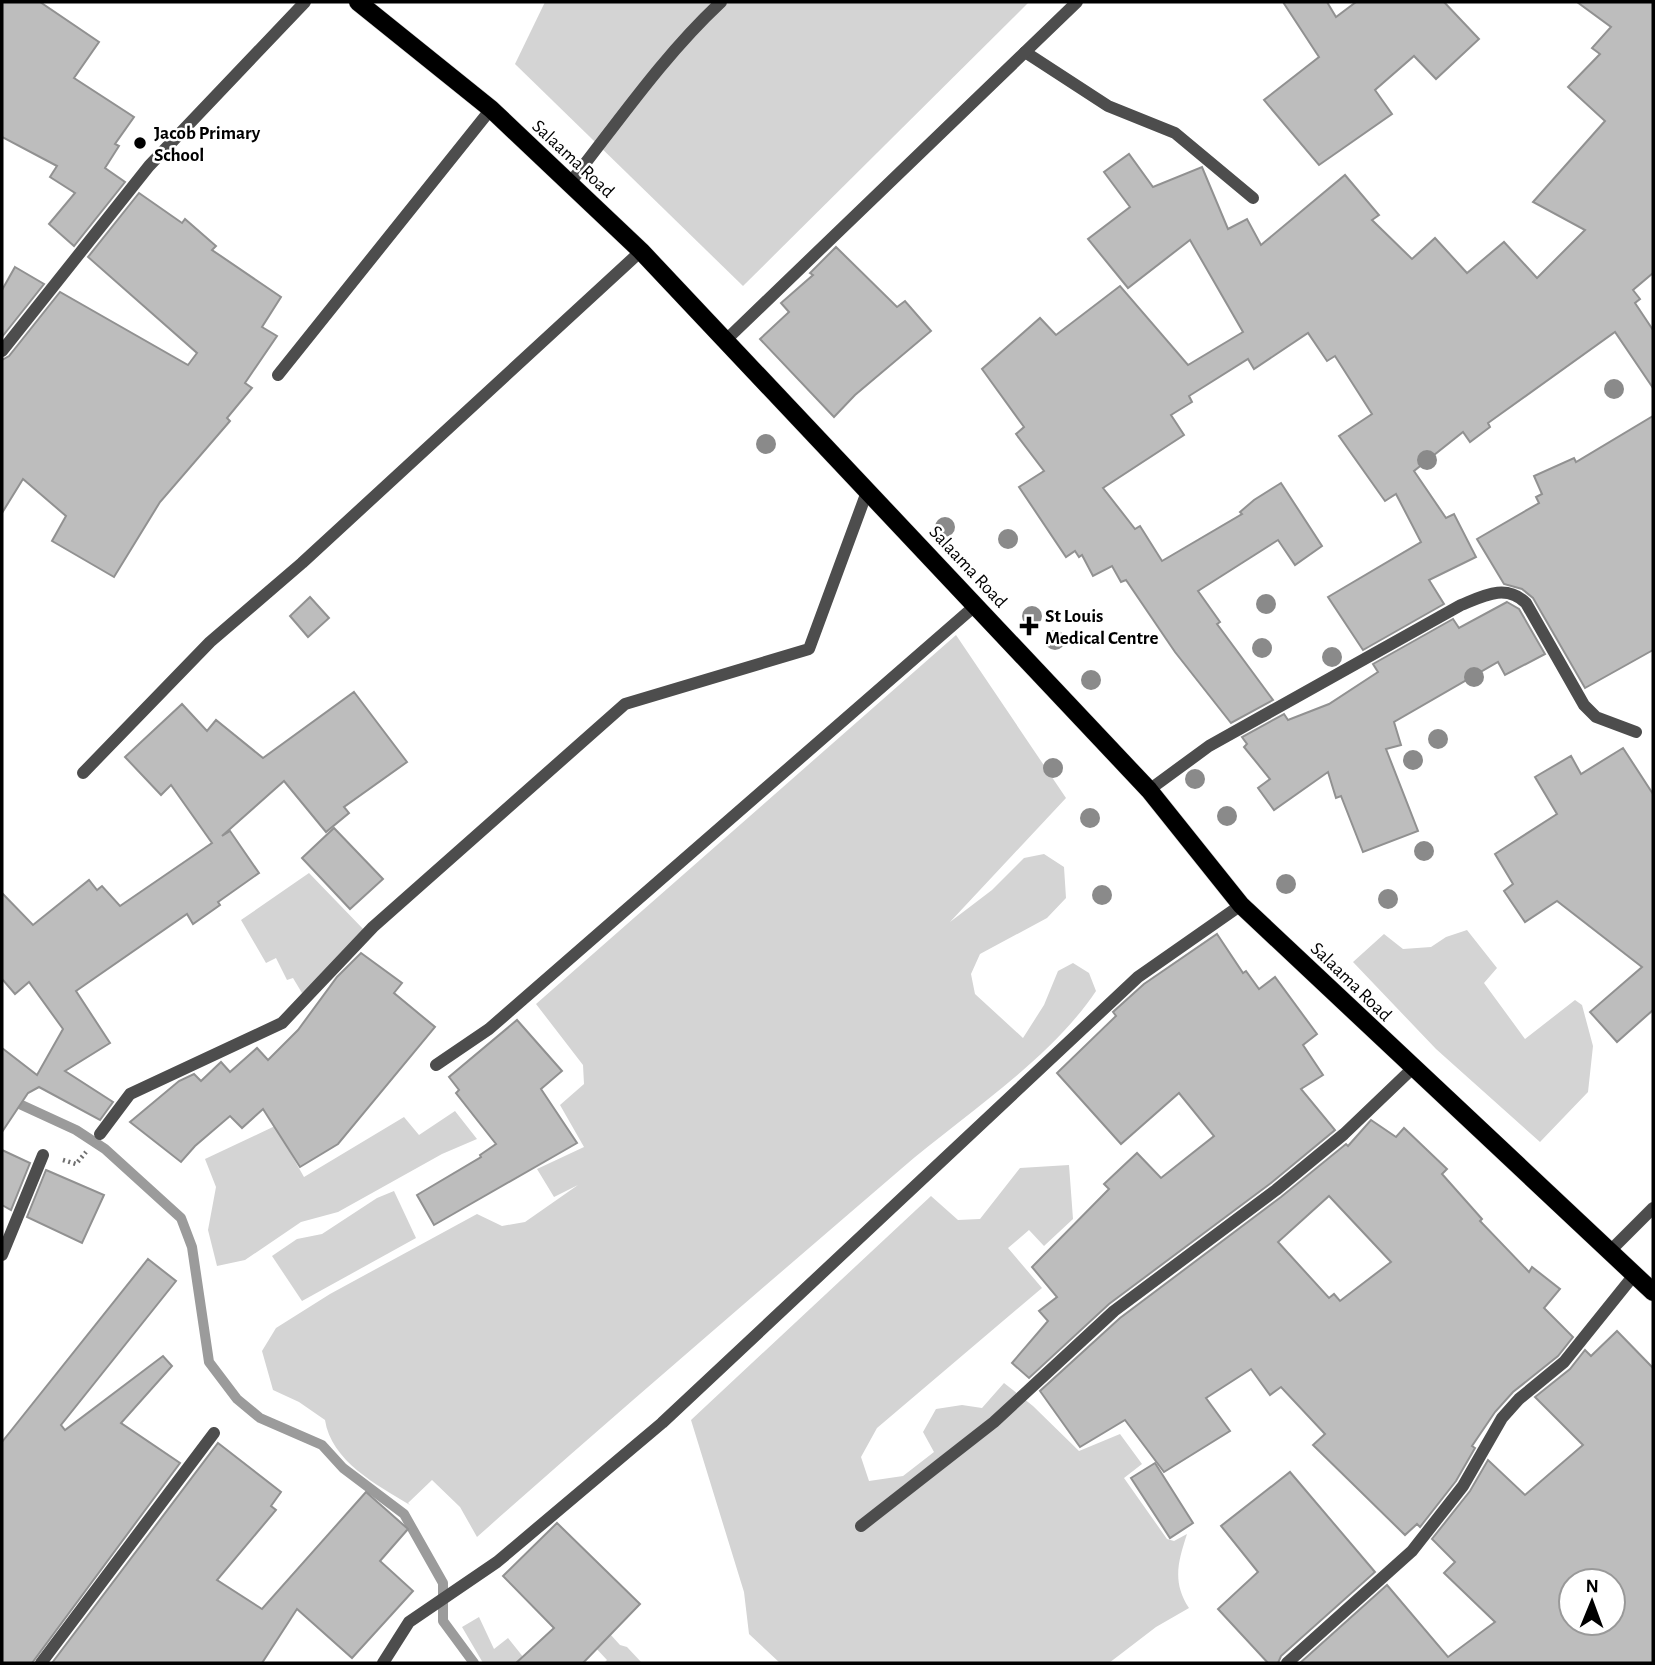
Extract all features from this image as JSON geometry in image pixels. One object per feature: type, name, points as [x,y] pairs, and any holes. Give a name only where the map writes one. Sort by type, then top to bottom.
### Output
[{"type":"main road","name":"Salaama Road","points":[[358,2],[491,109],[641,251],[727,339],[1149,790],[1241,905],[1608,1253],[1653,1292]]},
{"type":"street","points":[[2,351],[149,166],[305,2]]},
{"type":"street","points":[[570,183],[679,45],[721,2]]},
{"type":"street","points":[[727,339],[1077,2]]},
{"type":"street","points":[[1025,52],[1108,106],[1175,133],[1253,198]]},
{"type":"street","points":[[278,375],[491,109]]},
{"type":"street","points":[[83,773],[210,642],[302,563],[641,251]]},
{"type":"street","points":[[100,1134],[130,1094],[282,1023],[373,927],[625,704],[809,649],[868,489]]},
{"type":"street","points":[[1149,790],[1209,746],[1266,712],[1461,605],[1493,592],[1513,593],[1526,603],[1563,671],[1596,717],[1636,732]]},
{"type":"street","points":[[436,1065],[489,1029],[976,605]]},
{"type":"street","points":[[383,1663],[410,1622],[497,1562],[662,1423],[1138,977],[1241,905]]},
{"type":"street","points":[[861,1526],[994,1422],[1114,1311],[1276,1190],[1334,1142],[1413,1068]]},
{"type":"street","points":[[2,1255],[43,1154]]},
{"type":"street","points":[[1608,1253],[1653,1208]]},
{"type":"street","points":[[1287,1663],[1412,1551],[1457,1496],[1502,1418],[1519,1399],[1564,1362],[1633,1275]]},
{"type":"street","points":[[41,1663],[214,1433]]},
{"type":"shaded area","points":[[545,2],[1029,2],[743,286],[515,64]]},
{"type":"shaded area","points":[[956,635],[1066,798],[950,922],[992,890],[1024,858],[1044,854],[1064,867],[1066,898],[1047,918],[980,954],[971,974],[975,994],[1023,1038],[1044,1005],[1058,971],[1073,963],[1089,973],[1096,991],[1055,1041],[1031,1064],[901,1169],[477,1537],[460,1507],[432,1480],[408,1503],[410,1505],[370,1480],[336,1448],[325,1420],[299,1402],[273,1390],[262,1351],[276,1328],[330,1294],[477,1214],[502,1226],[525,1222],[578,1185],[554,1197],[537,1169],[584,1147],[560,1105],[584,1084],[583,1065],[536,1004]]},
{"type":"shaded area","points":[[309,873],[366,932],[308,1003],[293,978],[287,980],[276,958],[266,963],[241,920]]},
{"type":"shaded area","points":[[1467,930],[1497,968],[1484,983],[1525,1039],[1575,1000],[1582,1005],[1593,1046],[1588,1092],[1540,1142],[1436,1049],[1353,962],[1384,934],[1403,949],[1431,947],[1446,937]]},
{"type":"shaded area","points":[[455,1111],[477,1139],[442,1154],[338,1212],[301,1222],[245,1260],[217,1266],[208,1230],[216,1187],[205,1159],[275,1126],[304,1177],[404,1117],[419,1135]]},
{"type":"shaded area","points":[[1069,1165],[1073,1219],[1044,1246],[1029,1230],[1008,1248],[1042,1288],[877,1428],[861,1457],[869,1481],[903,1476],[934,1452],[923,1432],[936,1409],[962,1405],[982,1408],[1004,1383],[1033,1406],[1079,1451],[1120,1434],[1142,1464],[1124,1478],[1167,1539],[1174,1541],[1187,1534],[1178,1572],[1180,1589],[1189,1608],[1156,1627],[1109,1663],[780,1663],[749,1634],[744,1592],[691,1420],[931,1196],[958,1220],[980,1219],[1020,1168]]},
{"type":"shaded area","points":[[394,1191],[416,1238],[302,1301],[272,1256],[297,1239],[322,1234],[377,1198]]},
{"type":"shaded area","points":[[581,1602],[620,1645],[627,1647],[642,1663],[604,1663],[607,1660],[566,1616]]},
{"type":"shaded area","points":[[479,1617],[494,1649],[508,1638],[528,1663],[483,1663],[462,1627]]},
{"type":"building","points":[[2,2],[40,2],[99,42],[74,78],[134,117],[115,144],[119,146],[105,168],[125,182],[74,246],[49,224],[75,193],[50,177],[57,166],[2,137]]},
{"type":"building","points":[[1283,2],[1327,2],[1336,17],[1356,2],[1444,2],[1479,39],[1436,79],[1414,56],[1375,90],[1392,114],[1319,165],[1264,100],[1319,57]]},
{"type":"building","points":[[1577,2],[1653,2],[1653,273],[1633,290],[1640,299],[1635,303],[1653,330],[1653,388],[1615,332],[1488,423],[1490,427],[1470,442],[1463,432],[1414,471],[1446,518],[1454,514],[1476,557],[1429,580],[1444,604],[1363,650],[1328,597],[1421,542],[1396,494],[1385,501],[1339,436],[1372,414],[1335,356],[1327,361],[1308,333],[1254,369],[1248,359],[1189,396],[1192,402],[1171,415],[1184,435],[1103,488],[1135,529],[1140,526],[1162,561],[1242,514],[1240,512],[1254,500],[1281,483],[1322,546],[1295,565],[1278,540],[1198,591],[1220,622],[1217,624],[1273,700],[1231,723],[1175,652],[1126,580],[1121,582],[1112,566],[1093,576],[1082,555],[1079,557],[1075,551],[1066,557],[1019,487],[1044,471],[1016,434],[1024,427],[982,369],[1040,318],[1056,335],[1120,286],[1188,365],[1243,332],[1190,240],[1128,288],[1088,239],[1130,207],[1104,172],[1129,154],[1153,187],[1202,167],[1228,229],[1247,219],[1261,245],[1345,175],[1379,215],[1372,220],[1412,259],[1435,238],[1467,273],[1504,242],[1537,278],[1585,230],[1533,202],[1605,121],[1568,87],[1600,54],[1592,48],[1611,27]]},
{"type":"building","points":[[139,193],[182,223],[185,219],[216,246],[212,250],[281,297],[262,327],[277,336],[245,383],[252,388],[227,418],[230,421],[160,502],[114,577],[52,541],[66,516],[23,479],[2,513],[2,360],[9,356],[60,292],[188,365],[197,353],[88,257]]},
{"type":"building","points":[[836,247],[897,307],[905,301],[931,331],[855,395],[834,417],[760,339],[789,312],[781,303],[813,275],[810,273]]},
{"type":"building","points":[[15,267],[44,284],[2,337],[2,290]]},
{"type":"building","points":[[1653,416],[1653,650],[1585,688],[1533,598],[1522,589],[1504,584],[1477,539],[1539,503],[1536,497],[1542,494],[1534,476],[1574,458],[1576,462]]},
{"type":"building","points":[[310,597],[329,618],[308,637],[290,616]]},
{"type":"building","points":[[1507,602],[1519,609],[1545,654],[1505,675],[1498,662],[1394,722],[1401,745],[1386,749],[1418,831],[1363,852],[1341,796],[1336,798],[1328,772],[1274,810],[1258,788],[1270,779],[1244,747],[1247,744],[1242,737],[1284,714],[1288,720],[1329,704],[1378,672],[1373,664],[1453,619],[1459,628]]},
{"type":"building","points":[[354,692],[407,762],[344,807],[349,813],[326,832],[284,781],[222,836],[230,831],[259,873],[218,902],[220,905],[193,924],[187,914],[76,991],[110,1043],[65,1071],[113,1102],[100,1120],[39,1087],[28,1093],[2,1132],[2,1048],[37,1075],[63,1029],[29,982],[15,994],[2,979],[2,893],[33,925],[89,880],[97,890],[102,886],[120,906],[212,843],[171,785],[161,795],[125,757],[182,704],[207,731],[216,720],[263,758]]},
{"type":"building","points":[[1623,748],[1653,794],[1653,1010],[1617,1042],[1590,1012],[1642,967],[1557,901],[1525,922],[1504,891],[1513,884],[1495,854],[1557,814],[1535,777],[1571,756],[1581,774]]},
{"type":"building","points":[[334,828],[383,879],[350,909],[302,858]]},
{"type":"building","points":[[1217,934],[1243,973],[1246,971],[1259,989],[1275,977],[1317,1034],[1303,1045],[1323,1075],[1301,1089],[1335,1130],[1271,1183],[1109,1304],[1029,1378],[1012,1363],[1048,1321],[1039,1311],[1057,1297],[1032,1267],[1109,1189],[1104,1184],[1137,1153],[1161,1178],[1214,1136],[1179,1093],[1121,1144],[1057,1073],[1116,1016],[1113,1012],[1144,984]]},
{"type":"building","points":[[361,953],[402,983],[394,993],[435,1027],[338,1144],[300,1167],[263,1109],[242,1128],[230,1116],[181,1162],[130,1122],[179,1081],[194,1074],[201,1081],[221,1062],[230,1072],[257,1048],[268,1060],[298,1030],[337,977]]},
{"type":"building","points":[[517,1020],[562,1071],[541,1089],[577,1143],[434,1225],[417,1195],[481,1157],[480,1155],[496,1144],[456,1093],[459,1090],[449,1077]]},
{"type":"building","points":[[1371,1120],[1396,1137],[1404,1128],[1447,1169],[1442,1174],[1482,1219],[1480,1221],[1529,1272],[1532,1267],[1560,1289],[1544,1308],[1573,1337],[1558,1356],[1513,1392],[1495,1412],[1472,1446],[1475,1448],[1456,1481],[1420,1527],[1417,1524],[1405,1535],[1313,1445],[1325,1434],[1281,1387],[1270,1395],[1251,1369],[1206,1398],[1230,1431],[1164,1472],[1125,1420],[1080,1447],[1040,1391],[1120,1318],[1281,1197],[1346,1144],[1348,1146]],"holes":[[[1329,1196],[1391,1262],[1340,1301],[1334,1294],[1329,1298],[1278,1242]]]},
{"type":"building","points":[[2,1150],[30,1163],[11,1210],[2,1205]]},
{"type":"building","points":[[46,1170],[104,1195],[82,1243],[27,1217]]},
{"type":"building","points":[[148,1259],[176,1281],[61,1425],[65,1430],[163,1356],[172,1366],[121,1423],[180,1463],[32,1663],[2,1663],[2,1442]]},
{"type":"building","points":[[1617,1331],[1653,1368],[1653,1663],[1300,1663],[1387,1585],[1448,1657],[1495,1622],[1444,1573],[1455,1562],[1432,1539],[1470,1491],[1488,1460],[1525,1495],[1583,1445],[1535,1397],[1570,1369],[1585,1350],[1591,1356]]},
{"type":"building","points":[[218,1443],[281,1492],[271,1506],[276,1510],[217,1580],[262,1609],[366,1492],[408,1529],[380,1561],[413,1591],[352,1658],[297,1609],[262,1663],[52,1663]]},
{"type":"building","points":[[1155,1463],[1193,1523],[1170,1538],[1131,1478]]},
{"type":"building","points":[[1290,1472],[1375,1572],[1281,1656],[1278,1663],[1268,1663],[1218,1609],[1258,1572],[1221,1526]]},
{"type":"building","points":[[557,1523],[640,1604],[583,1663],[516,1663],[554,1628],[503,1576]]},
{"type":"waterway","points":[[2,1096],[76,1130],[105,1149],[181,1218],[192,1247],[209,1362],[237,1399],[260,1418],[322,1445],[343,1468],[404,1514],[443,1583],[443,1621],[474,1663]]},
{"type":"place","name":"Jacob Primary School","points":[[140,143]]},
{"type":"place","name":"St Louis Medical Centre","points":[[1029,626]]}]
